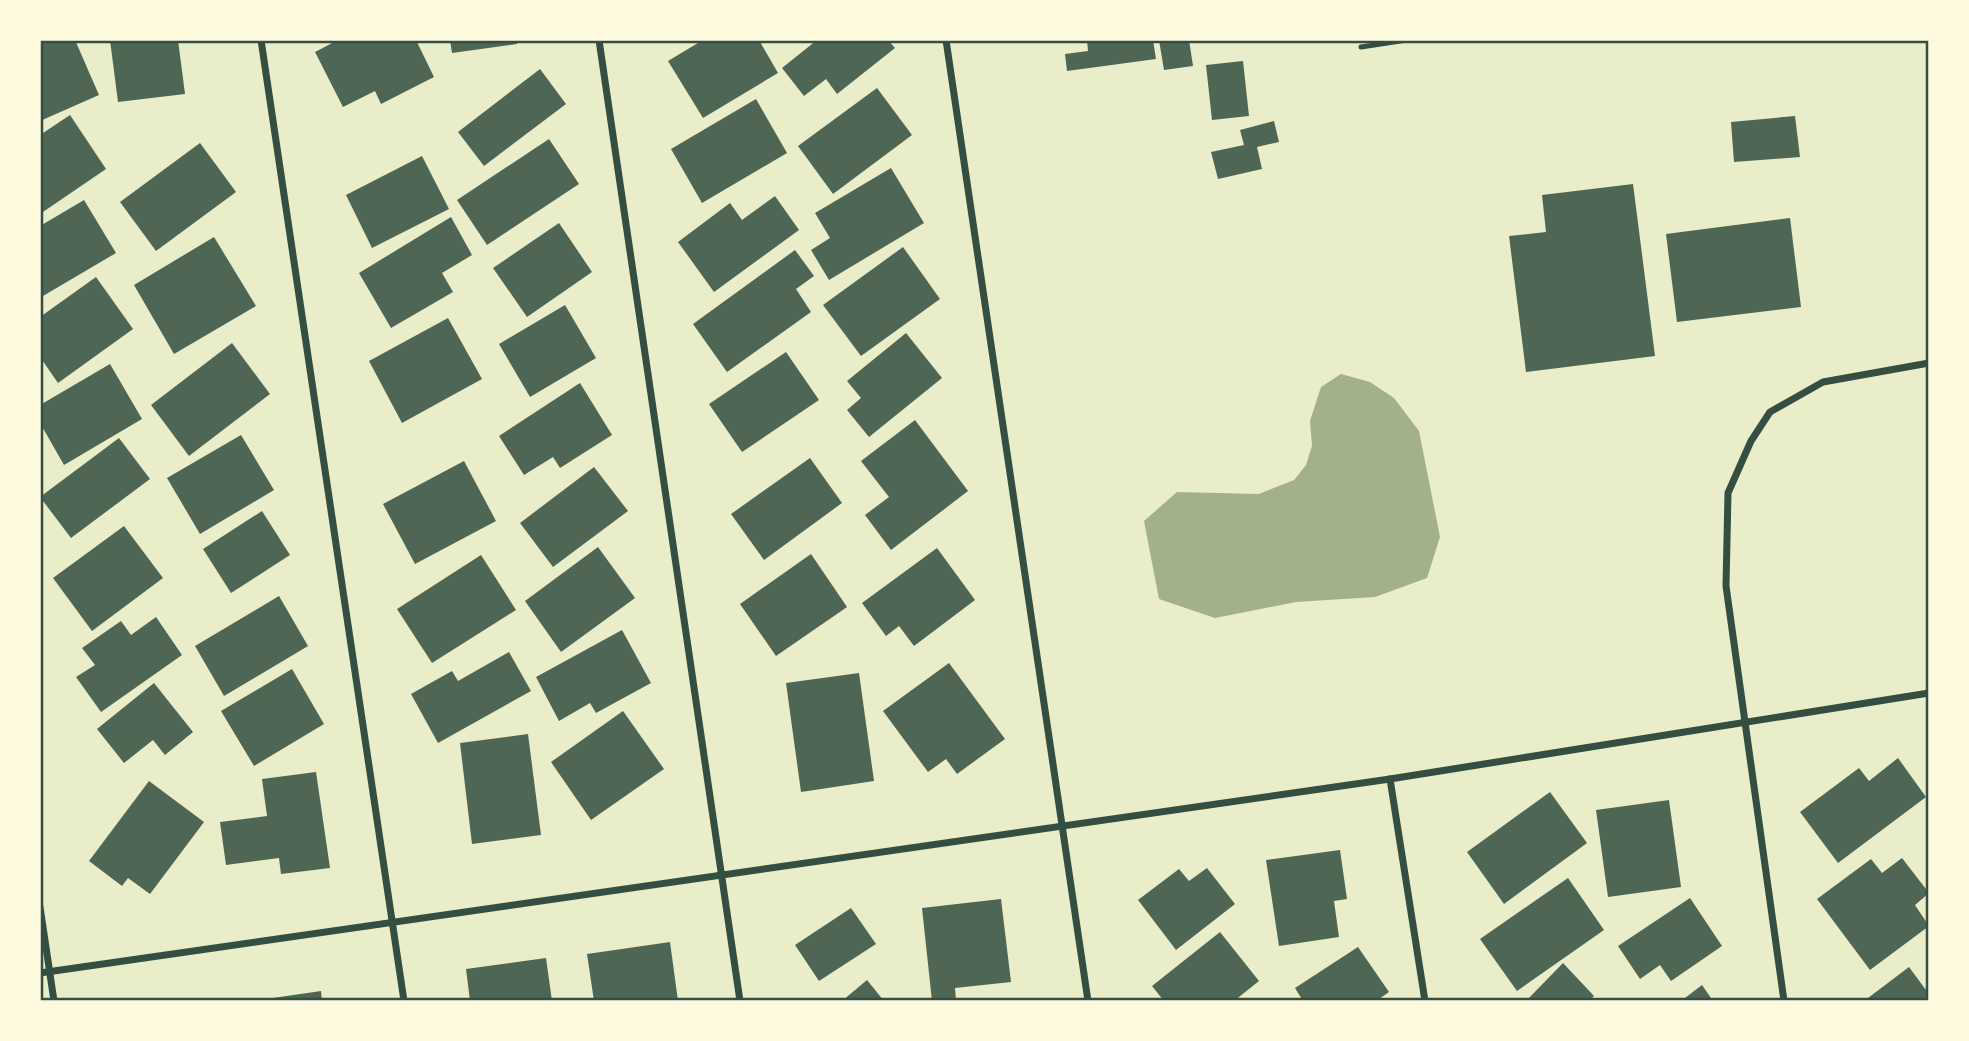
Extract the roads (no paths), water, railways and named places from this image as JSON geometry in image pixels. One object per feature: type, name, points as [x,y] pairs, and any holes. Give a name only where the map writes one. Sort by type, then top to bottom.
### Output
[{"type":"street","points":[[261,40],[404,1001]]},
{"type":"street","points":[[599,40],[740,1001]]},
{"type":"street","points":[[946,40],[1088,1001]]},
{"type":"street","points":[[1784,1001],[1727,586],[1728,494],[1751,441],[1770,412],[1823,382],[1929,363]]},
{"type":"street","points":[[40,973],[1390,779],[1746,720],[1929,693]]},
{"type":"street","points":[[1390,779],[1425,1001]]},
{"type":"street","points":[[40,907],[54,1001]]},
{"type":"lane","points":[[1361,47],[1407,40]]}]
